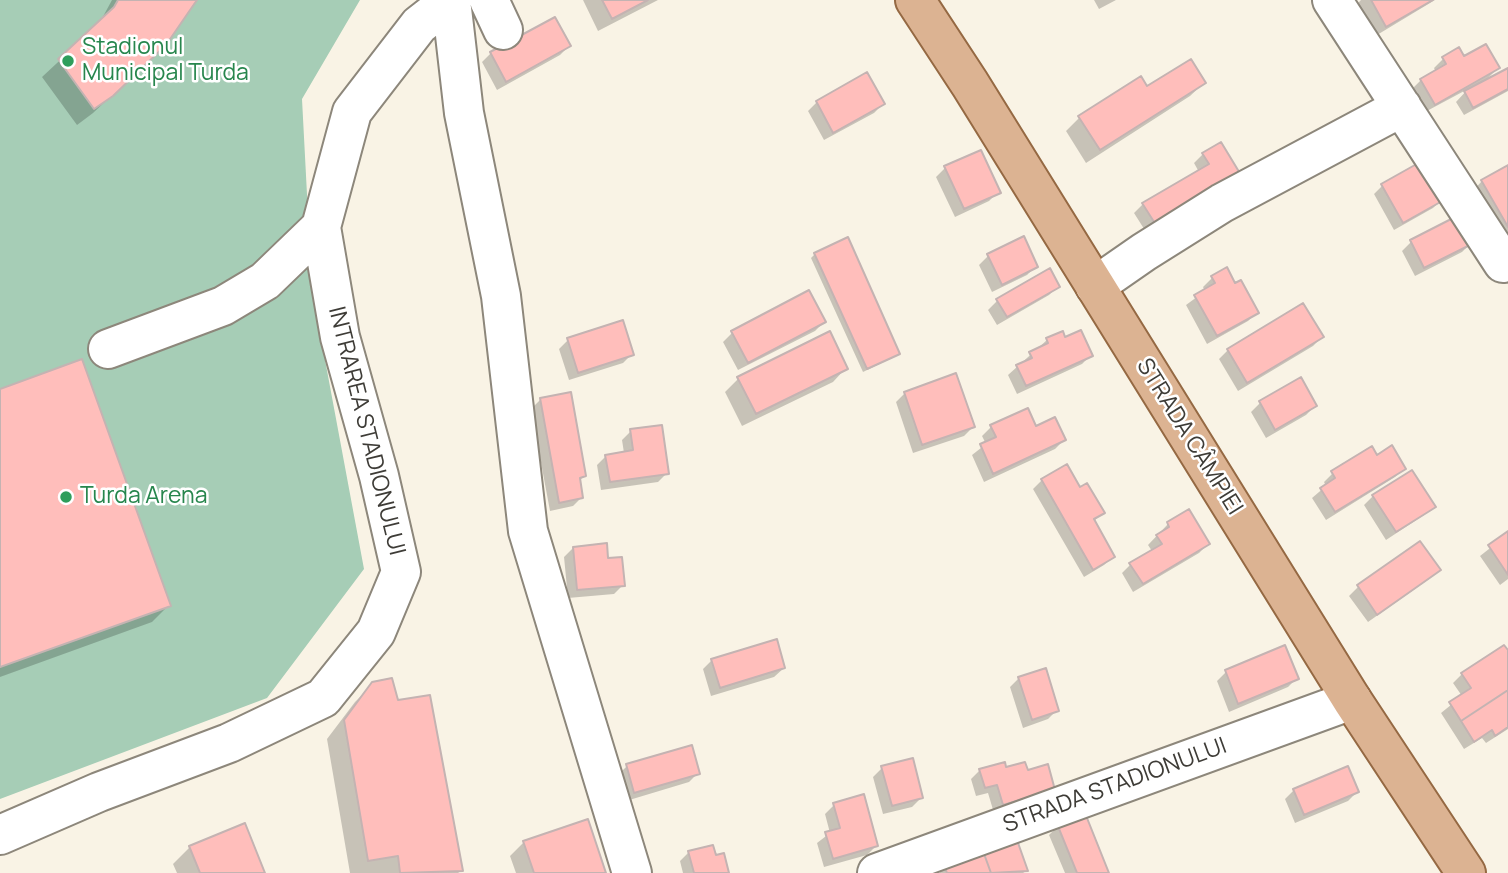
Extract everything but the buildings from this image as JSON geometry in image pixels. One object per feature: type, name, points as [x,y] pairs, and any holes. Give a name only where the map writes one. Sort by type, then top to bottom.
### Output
[{"type":"main road","name":"STRADA CÂMPIEI","points":[[915,0],[970,84],[1352,699],[1466,873]]},
{"type":"street","points":[[451,0],[464,113],[501,296],[527,531],[632,873]]},
{"type":"street","name":"INTRAREA STADIONULUI","points":[[0,835],[99,792],[229,743],[323,698],[376,632],[401,572],[379,476],[340,337],[321,227],[352,112],[419,25],[451,0]]},
{"type":"street","points":[[1332,0],[1503,263]]},
{"type":"street","points":[[1095,286],[1222,203],[1402,107]]},
{"type":"street","points":[[107,349],[223,306],[265,281],[321,227]]},
{"type":"street","name":"STRADA STADIONULUI","points":[[877,873],[1352,699]]},
{"type":"green space","points":[[0,0],[360,0],[302,99],[312,290],[364,569],[267,698],[0,799]]},
{"type":"place","name":"Stadionul Municipal Turda","points":[[68,61]]},
{"type":"place","name":"Turda Arena","points":[[66,497]]}]
